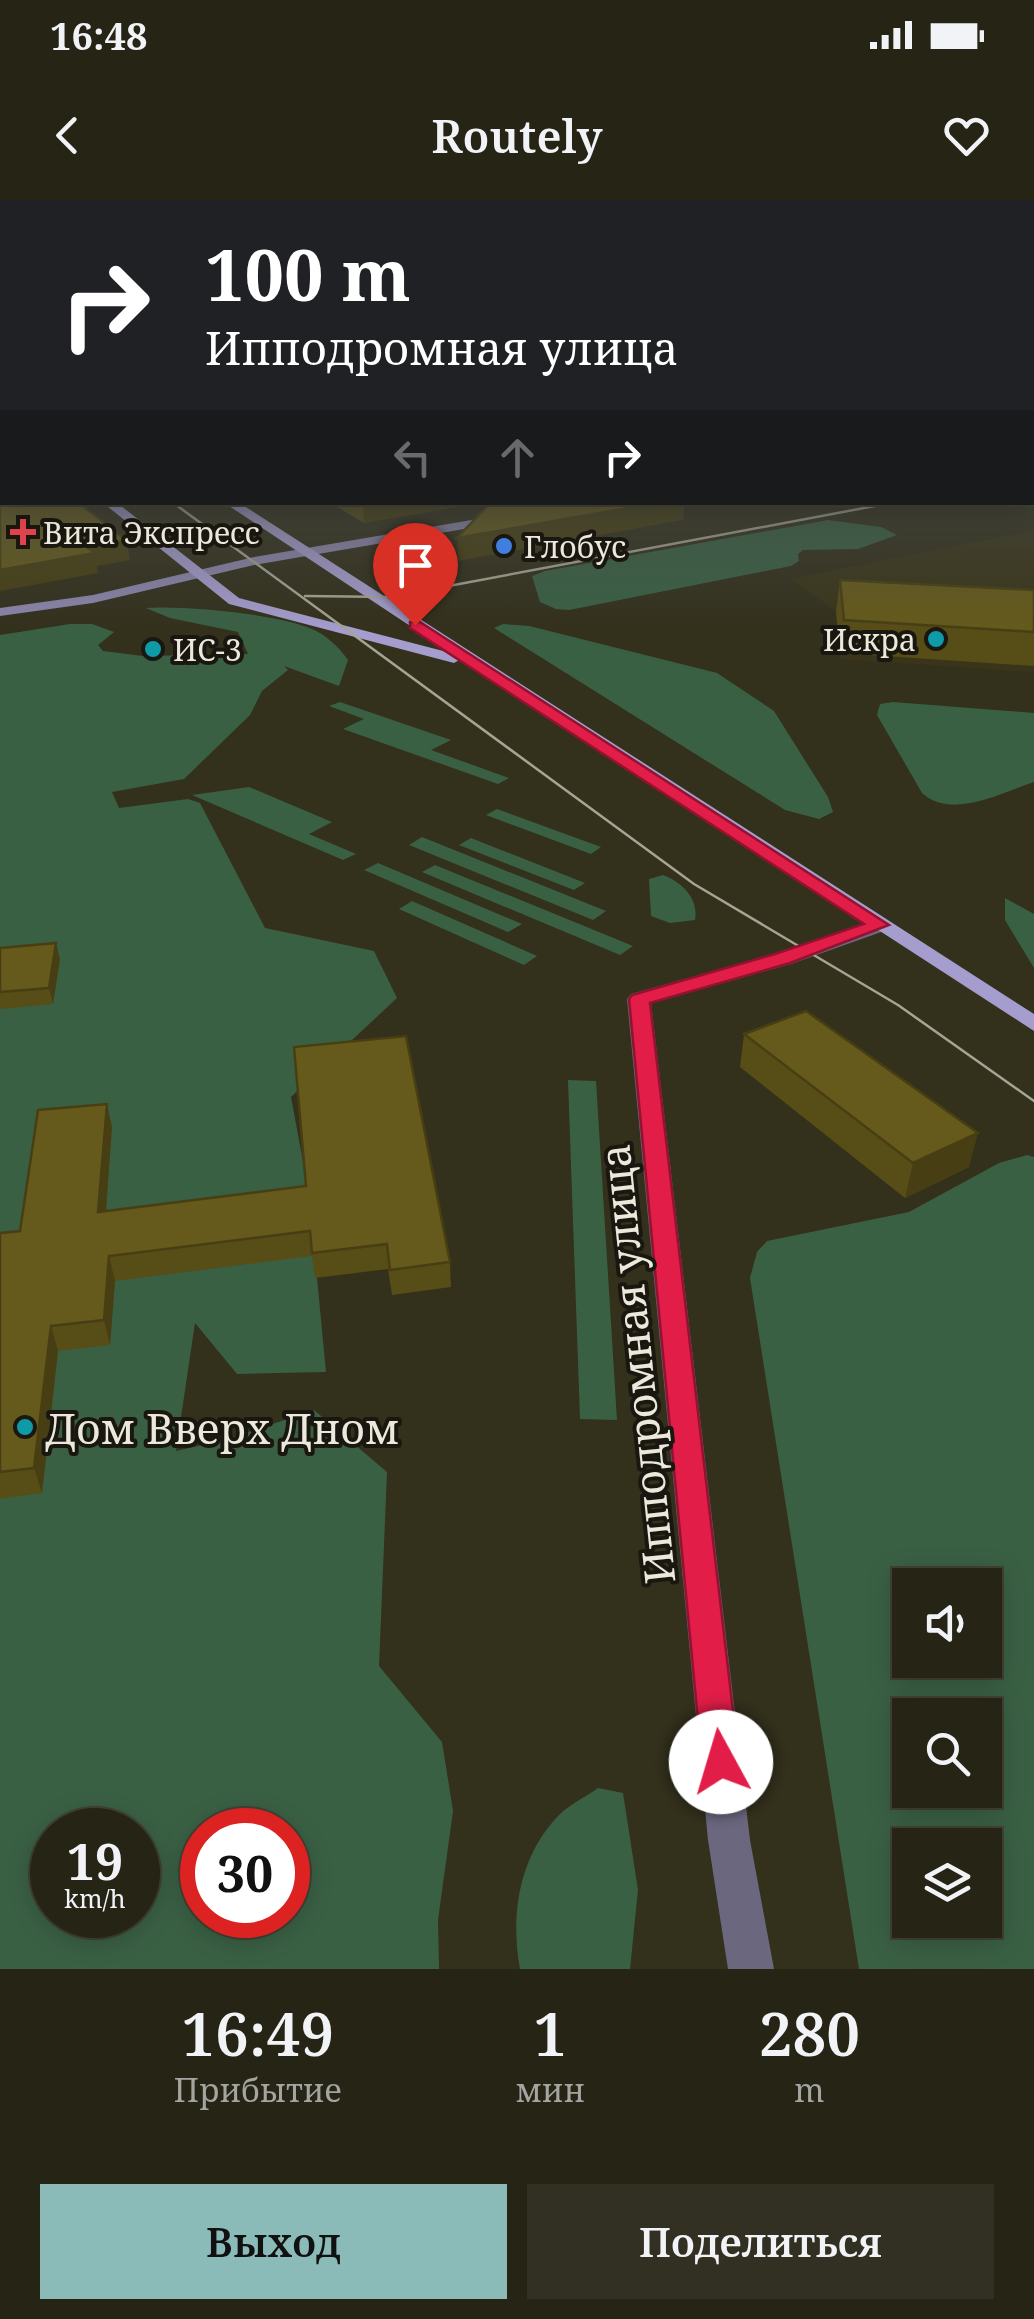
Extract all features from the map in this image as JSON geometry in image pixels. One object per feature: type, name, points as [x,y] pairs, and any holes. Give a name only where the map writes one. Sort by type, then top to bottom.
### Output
[{"type":"main road","points":[[112,505],[234,600],[473,663]]},
{"type":"main road","points":[[233,505],[1034,1024]]},
{"type":"main road","points":[[0,612],[93,599],[305,552],[507,518]]},
{"type":"street","name":"Ипподромная улица","points":[[751,1969],[727,1821],[640,999],[794,955],[879,925]]},
{"type":"shaded area","points":[[1034,530],[1034,672],[840,659],[836,611],[790,579]]},
{"type":"green space","points":[[828,520],[881,527],[897,535],[858,549],[803,550],[798,554],[799,561],[791,566],[569,610],[540,602],[532,576],[545,571]]},
{"type":"green space","points":[[146,608],[230,612],[312,629],[348,660],[339,686],[284,666],[288,670],[262,691],[250,715],[184,779],[112,792],[119,808],[188,799],[200,803],[265,928],[374,951],[397,998],[291,1097],[309,1194],[326,1372],[237,1374],[195,1323],[176,1451],[228,1439],[314,1410],[387,1472],[379,1666],[442,1742],[453,1811],[438,1920],[439,1969],[0,1969],[0,635],[92,624],[114,632],[98,645],[103,651],[143,656],[248,654],[238,632],[170,618]]},
{"type":"green space","points":[[503,624],[529,626],[717,673],[774,711],[828,797],[833,812],[819,819],[785,810],[494,628]]},
{"type":"green space","points":[[340,702],[451,740],[431,750],[509,778],[498,784],[343,729],[364,719],[329,706]]},
{"type":"green space","points":[[880,704],[1034,713],[1034,782],[977,802],[934,801],[922,793],[877,715]]},
{"type":"green space","points":[[249,787],[332,822],[309,834],[356,854],[343,860],[192,795]]},
{"type":"green space","points":[[497,809],[601,847],[591,854],[486,815]]},
{"type":"green space","points":[[422,837],[606,911],[593,920],[409,845]]},
{"type":"green space","points":[[471,838],[585,883],[574,890],[459,845]]},
{"type":"green space","points":[[378,863],[522,924],[508,932],[364,870]]},
{"type":"green space","points":[[435,865],[633,946],[620,955],[422,872]]},
{"type":"green space","points":[[663,875],[688,892],[695,920],[670,923],[651,916],[649,879]]},
{"type":"green space","points":[[1005,898],[1034,914],[1034,968],[1005,920]]},
{"type":"green space","points":[[412,901],[537,956],[524,965],[399,909]]},
{"type":"green space","points":[[568,1080],[596,1081],[617,1420],[580,1419]]},
{"type":"green space","points":[[1027,1155],[1034,1157],[1034,1969],[859,1969],[750,1278],[757,1252],[767,1241],[909,1212],[999,1163]]},
{"type":"green space","points":[[598,1788],[623,1793],[638,1890],[630,1969],[520,1969],[517,1907],[526,1868],[545,1831],[559,1815]]},
{"type":"building","points":[[0,505],[82,505],[127,541],[88,548],[95,553],[0,570]]},
{"type":"building","points":[[488,505],[645,505],[457,538]]},
{"type":"building","points":[[840,580],[1034,590],[1034,632],[844,620]]},
{"type":"building","points":[[56,943],[49,988],[0,992],[0,948]]},
{"type":"building","points":[[806,1011],[978,1133],[913,1163],[744,1034]]},
{"type":"building","points":[[406,1036],[450,1262],[390,1270],[387,1244],[312,1253],[310,1231],[109,1256],[104,1320],[51,1326],[34,1468],[0,1472],[0,1233],[20,1231],[38,1110],[107,1104],[98,1212],[306,1186],[294,1047]]},
{"type":"tram line","points":[[176,505],[694,884],[898,1005],[1034,1101]]},
{"type":"tram line","points":[[305,596],[390,597],[880,505]]},
{"type":"place","name":"Вита Экспресс","points":[[23,532]]},
{"type":"place","name":"Глобус","points":[[504,546]]},
{"type":"place","name":"Искра","points":[[936,639]]},
{"type":"place","name":"ИС-3","points":[[153,649]]},
{"type":"place","name":"Дом Вверх Дном","points":[[25,1427]]},
{"type":"route","points":[[415,625],[879,925],[640,999],[721,1762]]}]
